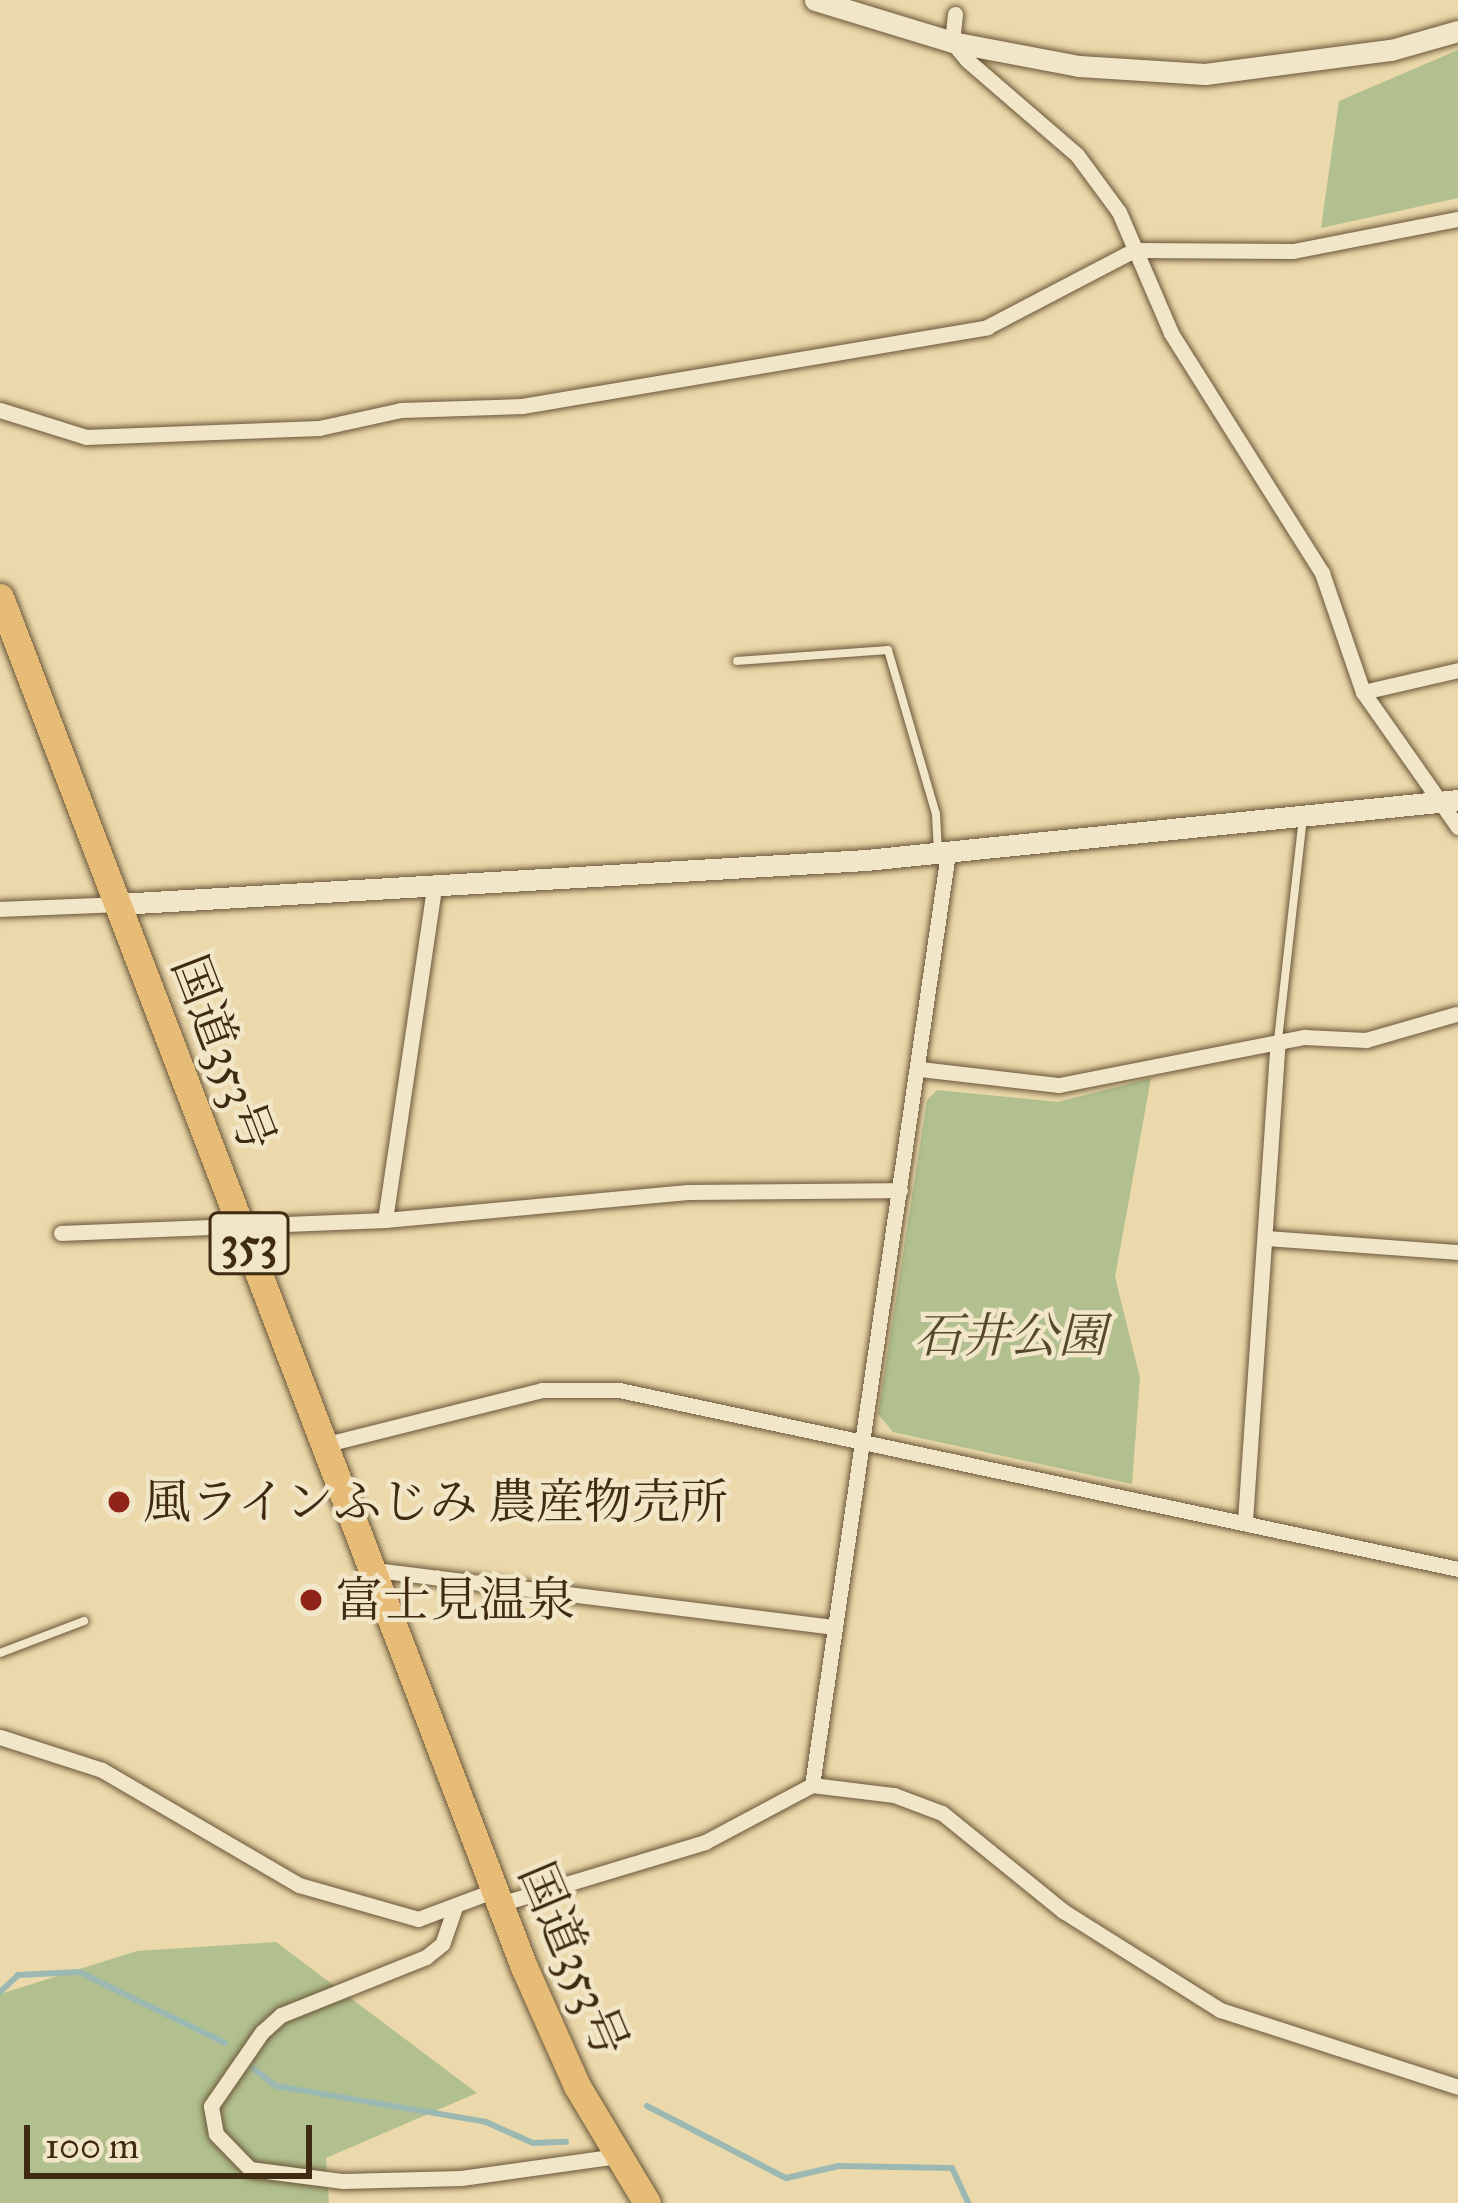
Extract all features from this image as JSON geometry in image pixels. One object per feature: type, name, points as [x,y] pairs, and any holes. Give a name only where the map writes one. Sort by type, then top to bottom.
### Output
[{"type":"highway","name":"国道353号","points":[[0,596],[543,2016],[616,2156],[647,2203]]},
{"type":"street","points":[[815,0],[952,42],[1079,66],[1204,74],[1391,50],[1458,31]]},
{"type":"street","points":[[952,42],[956,7]]},
{"type":"street","points":[[952,42],[1077,154],[1119,212],[1171,333],[1322,573],[1363,692],[1449,800],[1458,827]]},
{"type":"street","points":[[0,410],[86,437],[319,428],[401,410],[522,406],[987,327],[1134,250],[1293,251],[1458,219]]},
{"type":"street","points":[[1363,692],[1458,670]]},
{"type":"street","points":[[0,909],[943,854],[1449,800]]},
{"type":"street","points":[[812,1784],[831,1628],[920,1069],[943,854]]},
{"type":"street","points":[[385,1220],[435,883]]},
{"type":"street","points":[[920,1069],[1059,1085],[1278,1042],[1366,1040],[1457,1016],[1458,995]]},
{"type":"street","points":[[1245,1521],[1278,1042]]},
{"type":"street","points":[[61,1232],[385,1220],[688,1192],[900,1190]]},
{"type":"street","points":[[1267,1238],[1458,1252]]},
{"type":"street","points":[[327,1444],[542,1390],[600,1390],[862,1440],[1458,1569]]},
{"type":"street","points":[[376,1570],[831,1628]]},
{"type":"street","points":[[0,1736],[102,1770],[299,1886],[418,1919],[706,1842],[812,1784],[916,1800],[942,1814],[1063,1911],[1220,2010],[1458,2087]]},
{"type":"street","points":[[455,1906],[442,1944],[426,1957],[281,2015],[262,2032],[211,2106],[216,2134],[250,2169],[343,2181],[461,2178],[616,2156]]},
{"type":"lane","points":[[736,661],[888,650],[943,854]]},
{"type":"lane","points":[[1278,1042],[1303,815]]},
{"type":"lane","points":[[0,1653],[84,1621]]},
{"type":"green space","points":[[1458,50],[1458,198],[1321,228],[1339,101]]},
{"type":"green space","name":"石井公園","points":[[1151,1078],[1115,1277],[1140,1378],[1132,1484],[893,1432],[878,1414],[927,1100],[937,1090],[1058,1102]]},
{"type":"green space","points":[[276,1942],[477,2093],[326,2158],[329,2203],[0,2203],[0,1994],[137,1951]]},
{"type":"waterway","points":[[0,1992],[18,1975],[79,1972],[225,2043]]},
{"type":"waterway","points":[[254,2069],[276,2086],[486,2122],[533,2143],[566,2142]]},
{"type":"waterway","points":[[647,2106],[786,2178],[839,2166],[952,2168],[968,2203]]},
{"type":"place","name":"風ラインふじみ 農産物売所","points":[[119,1502]]},
{"type":"place","name":"富士見温泉","points":[[311,1600]]}]
